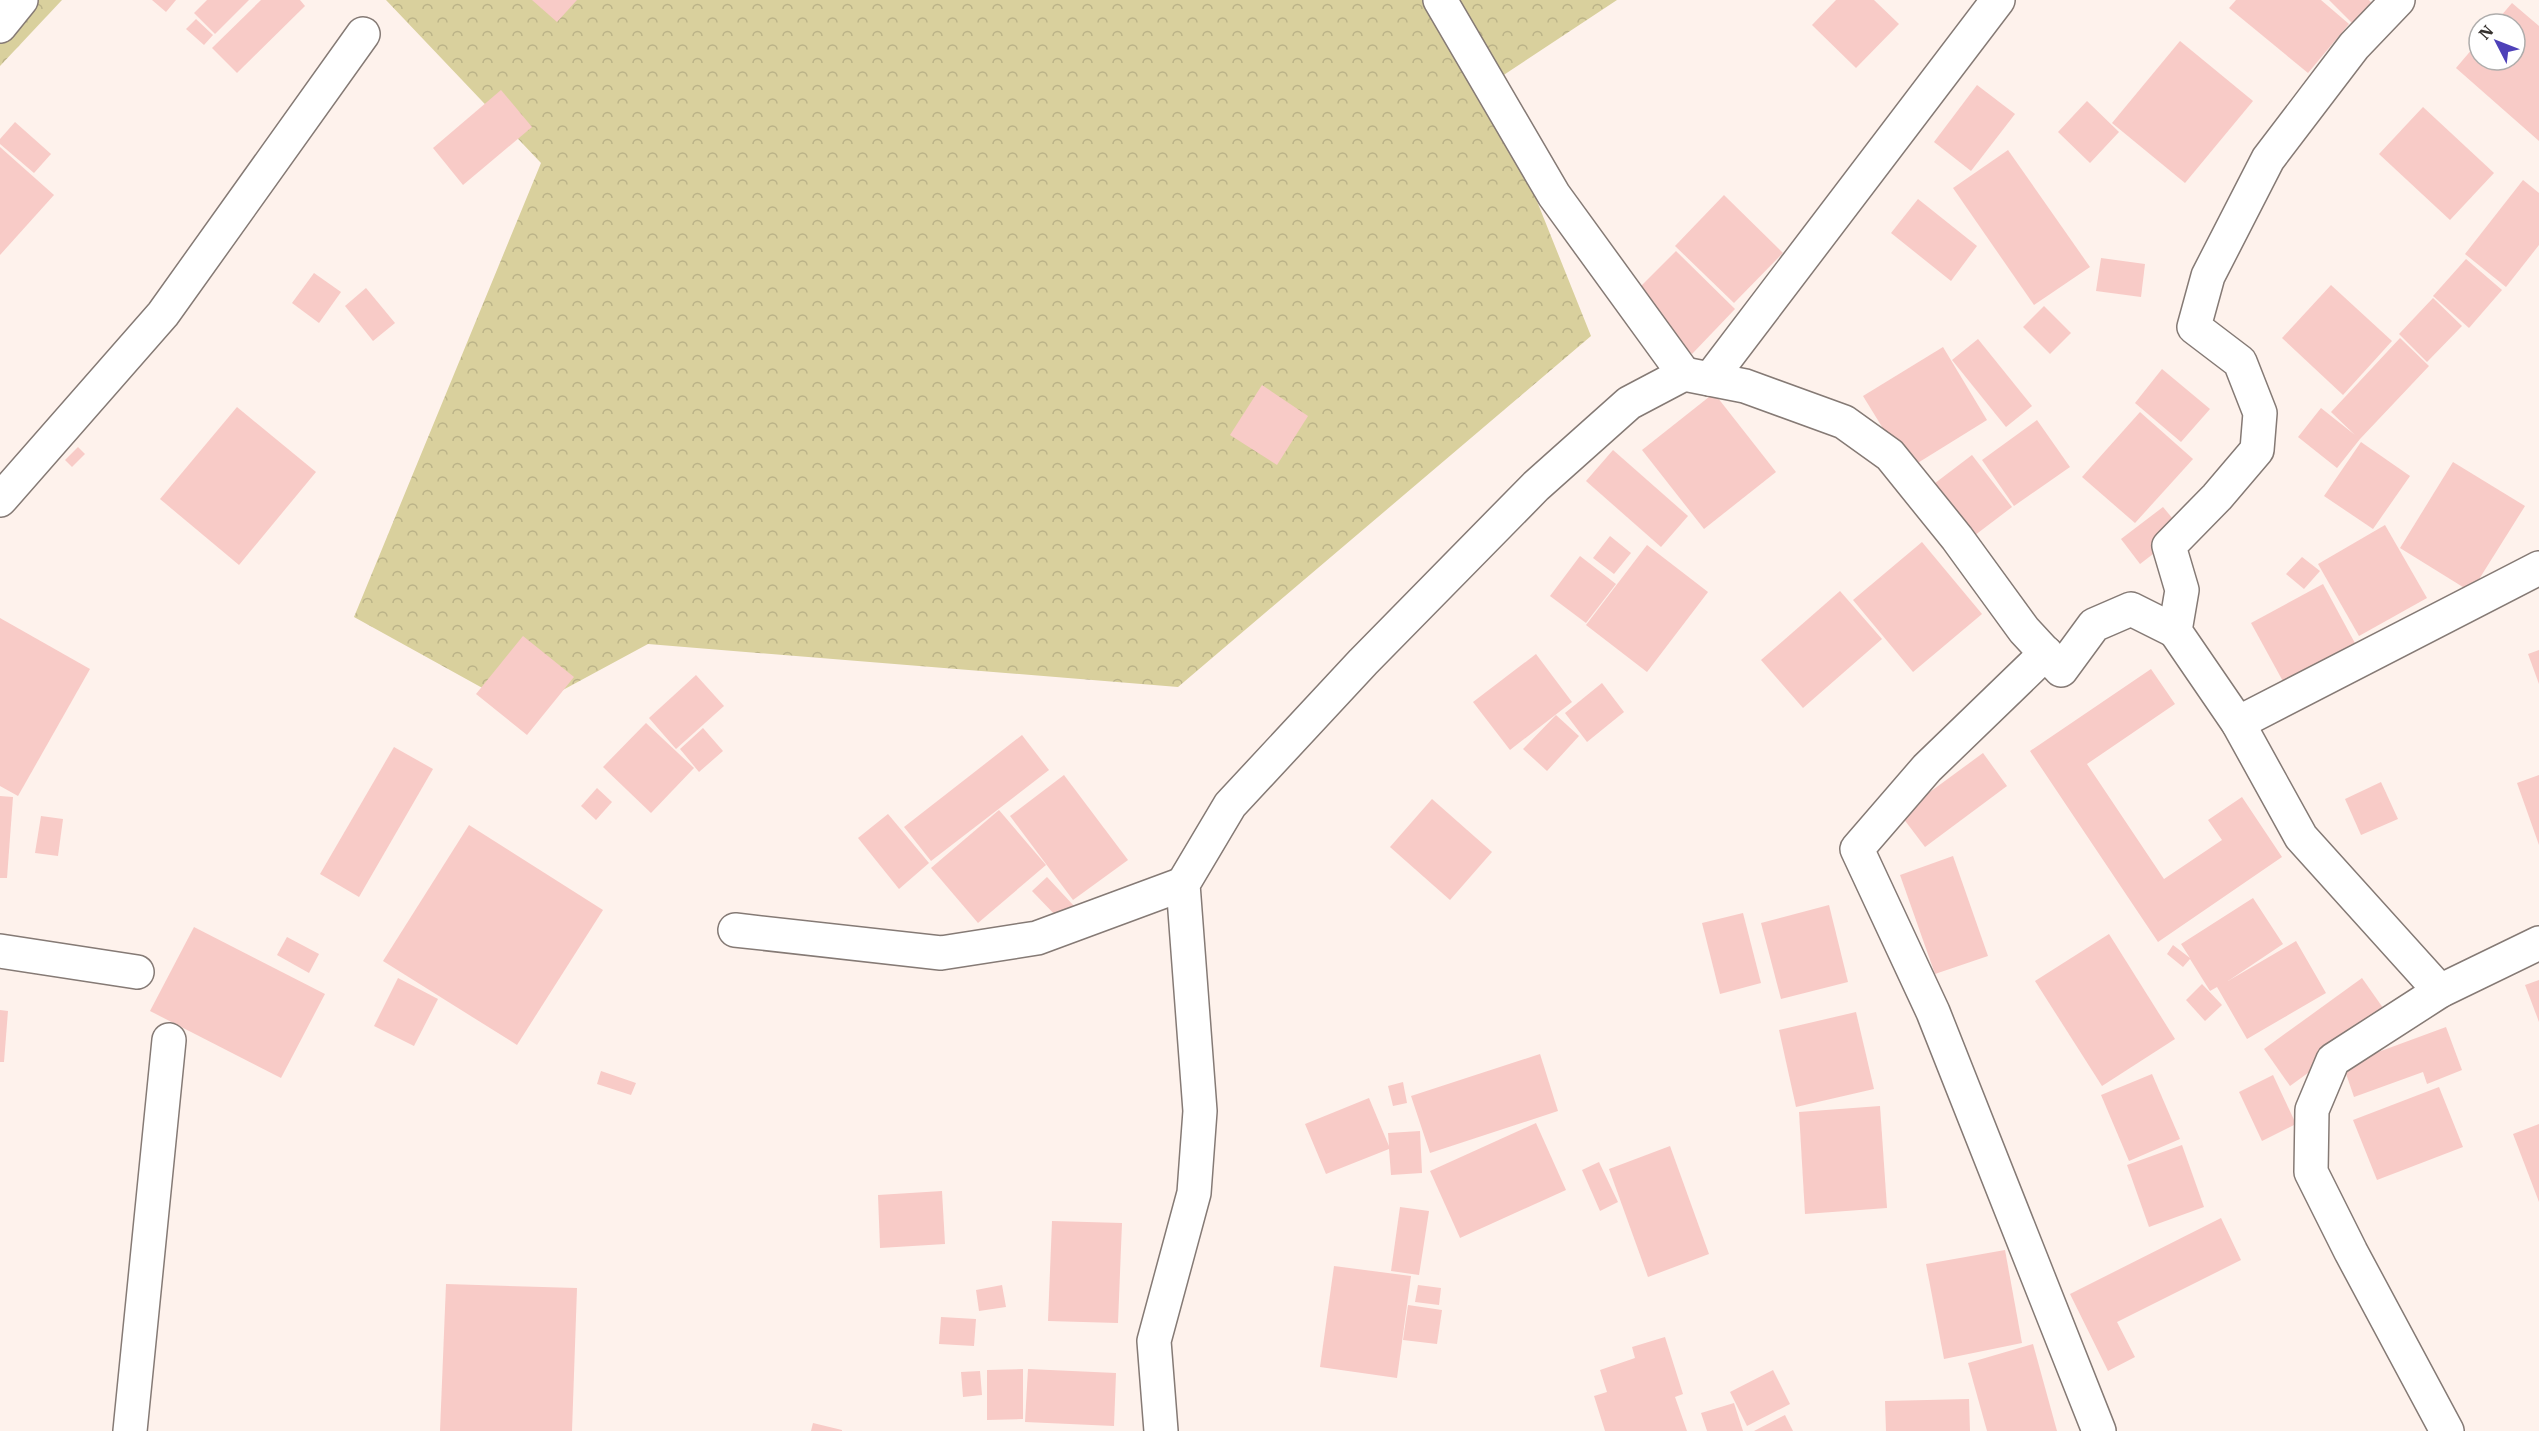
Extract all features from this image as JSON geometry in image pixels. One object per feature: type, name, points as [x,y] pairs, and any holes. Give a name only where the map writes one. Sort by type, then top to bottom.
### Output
[{"type":"street","points":[[0,27],[21,0]]},
{"type":"street","points":[[1440,0],[1554,195],[1697,377],[1745,386],[1844,422],[1890,455],[1958,538],[2024,630],[2061,670],[2094,625],[2131,609],[2175,631],[2238,723],[2301,837],[2440,991]]},
{"type":"street","points":[[1161,1431],[1154,1341],[1194,1193],[1200,1110],[1183,884],[1230,805],[1372,653],[1544,478],[1629,403],[1697,377],[1998,0]]},
{"type":"street","points":[[2175,631],[2182,590],[2169,546],[2257,450],[2260,413],[2240,362],[2194,327],[2208,276],[2268,159],[2354,46],[2398,0]]},
{"type":"street","points":[[0,500],[163,314],[363,34]]},
{"type":"street","points":[[2238,723],[2539,568]]},
{"type":"street","points":[[2046,653],[1927,768],[1857,849],[1933,1012],[2099,1431]]},
{"type":"street","points":[[735,930],[941,953],[1037,938],[1183,884]]},
{"type":"street","points":[[2447,1431],[2311,1172],[2312,1110],[2333,1060],[2440,991],[2539,944]]},
{"type":"street","points":[[0,951],[137,972]]},
{"type":"street","points":[[130,1431],[169,1040]]},
{"type":"green space","points":[[0,0],[62,0],[0,66]]},
{"type":"green space","points":[[386,0],[1617,0],[1490,84],[1591,336],[1178,687],[648,644],[524,711],[354,617],[541,163]]},
{"type":"building","points":[[152,0],[176,0],[166,12]]},
{"type":"building","points":[[207,0],[249,0],[215,34],[194,13]]},
{"type":"building","points":[[261,0],[300,0],[305,6],[237,73],[212,48]]},
{"type":"building","points":[[532,0],[577,0],[557,22]]},
{"type":"building","points":[[1836,0],[1874,0],[1899,24],[1856,68],[1812,25]]},
{"type":"building","points":[[2236,0],[2321,0],[2349,24],[2308,73],[2229,8]]},
{"type":"building","points":[[2329,0],[2369,0],[2374,6],[2355,26]]},
{"type":"building","points":[[2512,3],[2523,12],[2504,12]]},
{"type":"building","points":[[2527,16],[2539,26],[2539,141],[2456,68],[2467,55],[2467,72],[2527,72]]},
{"type":"building","points":[[196,19],[213,35],[204,45],[186,29]]},
{"type":"building","points":[[2180,41],[2253,101],[2185,183],[2112,123]]},
{"type":"building","points":[[1977,85],[2015,114],[1971,171],[1934,142]]},
{"type":"building","points":[[501,90],[532,127],[463,185],[433,148]]},
{"type":"building","points":[[2087,101],[2119,132],[2090,163],[2058,132]]},
{"type":"building","points":[[2423,107],[2494,173],[2450,220],[2379,154]]},
{"type":"building","points":[[15,122],[51,154],[34,173],[0,144],[0,139]]},
{"type":"building","points":[[0,147],[54,195],[0,255]]},
{"type":"building","points":[[2008,150],[2090,267],[2034,305],[1953,188]]},
{"type":"building","points":[[2523,180],[2539,193],[2539,245],[2506,287],[2465,254]]},
{"type":"building","points":[[1724,195],[1783,253],[1734,303],[1675,246]]},
{"type":"building","points":[[1918,199],[1977,246],[1951,281],[1891,233]]},
{"type":"building","points":[[1676,251],[1735,309],[1692,354],[1632,295]]},
{"type":"building","points":[[2101,258],[2145,264],[2141,297],[2096,291]]},
{"type":"building","points":[[2466,259],[2502,290],[2469,328],[2433,296]]},
{"type":"building","points":[[314,273],[341,292],[319,323],[292,303]]},
{"type":"building","points":[[2331,285],[2392,341],[2343,395],[2282,338]]},
{"type":"building","points":[[366,288],[395,323],[373,341],[345,306]]},
{"type":"building","points":[[2433,298],[2462,326],[2427,362],[2399,334]]},
{"type":"building","points":[[2044,306],[2071,333],[2050,354],[2023,327]]},
{"type":"building","points":[[2400,338],[2429,366],[2360,439],[2337,468],[2298,437],[2321,408],[2355,435],[2331,412]]},
{"type":"building","points":[[1978,339],[2032,406],[2006,427],[1952,360]]},
{"type":"building","points":[[1943,347],[1987,420],[1908,469],[1863,396]]},
{"type":"building","points":[[2162,369],[2210,409],[2181,442],[2135,403]]},
{"type":"building","points":[[1262,385],[1308,416],[1277,465],[1230,435]]},
{"type":"building","points":[[1714,393],[1776,472],[1704,529],[1642,450]]},
{"type":"building","points":[[237,407],[316,472],[239,565],[160,499]]},
{"type":"building","points":[[2140,412],[2193,459],[2135,523],[2082,477]]},
{"type":"building","points":[[2037,420],[2070,467],[2014,506],[1982,460]]},
{"type":"building","points":[[2361,442],[2410,476],[2373,529],[2324,496]]},
{"type":"building","points":[[78,447],[85,454],[72,467],[65,460]]},
{"type":"building","points":[[1613,450],[1688,516],[1661,547],[1586,481]]},
{"type":"building","points":[[1972,455],[2012,507],[1966,542],[1926,490]]},
{"type":"building","points":[[2453,462],[2525,506],[2471,592],[2400,548]]},
{"type":"building","points":[[2163,507],[2183,531],[2140,564],[2121,539]]},
{"type":"building","points":[[2385,525],[2427,598],[2359,636],[2318,564]]},
{"type":"building","points":[[1610,536],[1631,553],[1614,574],[1593,558]]},
{"type":"building","points":[[1922,542],[1982,614],[1913,672],[1853,600]]},
{"type":"building","points":[[1647,545],[1708,592],[1647,672],[1586,625]]},
{"type":"building","points":[[1580,556],[1616,584],[1586,623],[1550,596]]},
{"type":"building","points":[[2302,557],[2320,571],[2304,589],[2286,574]]},
{"type":"building","points":[[2323,584],[2356,645],[2285,685],[2251,623]]},
{"type":"building","points":[[1840,591],[1882,639],[1803,708],[1761,660]]},
{"type":"building","points":[[0,618],[90,669],[18,796],[0,786]]},
{"type":"building","points":[[523,636],[574,677],[527,735],[476,694]]},
{"type":"building","points":[[2539,650],[2539,684],[2528,654]]},
{"type":"building","points":[[1536,654],[1572,702],[1510,750],[1473,702]]},
{"type":"building","points":[[2151,669],[2175,704],[2087,764],[2164,879],[2222,840],[2208,820],[2242,797],[2282,857],[2158,942],[2030,751]]},
{"type":"building","points":[[696,675],[724,706],[676,749],[649,718]]},
{"type":"building","points":[[1602,683],[1624,712],[1587,742],[1565,713]]},
{"type":"building","points":[[1556,715],[1579,736],[1547,771],[1523,749]]},
{"type":"building","points":[[646,723],[694,768],[651,813],[603,767]]},
{"type":"building","points":[[703,728],[723,751],[699,772],[680,749]]},
{"type":"building","points":[[1022,735],[1049,770],[931,861],[904,827]]},
{"type":"building","points":[[394,747],[433,769],[359,897],[320,874]]},
{"type":"building","points":[[1983,753],[2007,786],[1925,847],[1900,814]]},
{"type":"building","points":[[1064,775],[1128,860],[1073,900],[1010,816]]},
{"type":"building","points":[[2539,775],[2539,845],[2517,783]]},
{"type":"building","points":[[2381,782],[2398,819],[2361,835],[2345,799]]},
{"type":"building","points":[[597,788],[612,802],[596,820],[581,806]]},
{"type":"building","points":[[0,796],[13,797],[7,878],[0,878]]},
{"type":"building","points":[[1432,799],[1492,852],[1450,900],[1390,847]]},
{"type":"building","points":[[999,810],[1046,865],[978,923],[931,868]]},
{"type":"building","points":[[888,814],[929,863],[899,889],[858,838]]},
{"type":"building","points":[[41,816],[63,819],[58,856],[35,853]]},
{"type":"building","points":[[469,825],[603,910],[517,1045],[383,961]]},
{"type":"building","points":[[1953,856],[1988,956],[1935,974],[1900,875]]},
{"type":"building","points":[[1047,877],[1074,906],[1060,920],[1032,891]]},
{"type":"building","points":[[2253,898],[2283,944],[2228,981],[2296,941],[2326,993],[2247,1039],[2217,987],[2210,991],[2190,959],[2183,967],[2167,954],[2173,945],[2190,958],[2181,944]]},
{"type":"building","points":[[1829,905],[1848,982],[1781,999],[1761,923]]},
{"type":"building","points":[[1743,913],[1761,983],[1720,994],[1702,923]]},
{"type":"building","points":[[194,927],[325,994],[281,1078],[150,1011]]},
{"type":"building","points":[[2109,934],[2175,1039],[2102,1086],[2035,981]]},
{"type":"building","points":[[287,937],[319,954],[309,973],[277,955]]},
{"type":"building","points":[[398,978],[438,999],[414,1046],[374,1026]]},
{"type":"building","points":[[2362,978],[2388,1015],[2290,1086],[2264,1049]]},
{"type":"building","points":[[2539,980],[2539,1022],[2525,985]]},
{"type":"building","points":[[2202,984],[2222,1005],[2205,1021],[2186,1000]]},
{"type":"building","points":[[0,1010],[8,1011],[4,1062],[0,1062]]},
{"type":"building","points":[[1856,1012],[1874,1089],[1796,1107],[1779,1030]]},
{"type":"building","points":[[2446,1027],[2462,1070],[2427,1084],[2423,1072],[2354,1097],[2343,1065]]},
{"type":"building","points":[[1540,1054],[1558,1111],[1430,1153],[1411,1096]]},
{"type":"building","points":[[601,1071],[636,1083],[631,1095],[597,1084]]},
{"type":"building","points":[[2152,1074],[2180,1139],[2129,1161],[2101,1095]]},
{"type":"building","points":[[2273,1075],[2296,1124],[2262,1141],[2239,1092]]},
{"type":"building","points":[[1403,1082],[1407,1103],[1393,1106],[1388,1086]]},
{"type":"building","points":[[2439,1087],[2463,1147],[2377,1180],[2353,1120]]},
{"type":"building","points":[[1369,1098],[1389,1146],[1388,1133],[1420,1131],[1422,1173],[1391,1175],[1389,1149],[1326,1174],[1305,1124]]},
{"type":"building","points":[[1880,1106],[1887,1208],[1805,1214],[1799,1112]]},
{"type":"building","points":[[1536,1123],[1566,1190],[1460,1238],[1430,1171]]},
{"type":"building","points":[[2539,1124],[2539,1202],[2513,1134]]},
{"type":"building","points":[[2182,1145],[2204,1207],[2149,1227],[2127,1165]]},
{"type":"building","points":[[1670,1146],[1709,1254],[1648,1277],[1609,1169]]},
{"type":"building","points":[[1599,1162],[1618,1202],[1600,1211],[1582,1170]]},
{"type":"building","points":[[942,1191],[945,1244],[880,1248],[878,1195]]},
{"type":"building","points":[[1400,1207],[1429,1211],[1419,1275],[1391,1271]]},
{"type":"building","points":[[2221,1218],[2241,1260],[2117,1322],[2135,1357],[2108,1371],[2070,1294]]},
{"type":"building","points":[[1052,1221],[1122,1223],[1118,1323],[1048,1321]]},
{"type":"building","points":[[2005,1250],[2022,1343],[1944,1359],[1926,1264]]},
{"type":"building","points":[[1334,1266],[1411,1276],[1397,1378],[1320,1367]]},
{"type":"building","points":[[446,1284],[577,1288],[572,1431],[440,1431]]},
{"type":"building","points":[[1002,1285],[1006,1307],[979,1311],[976,1290]]},
{"type":"building","points":[[1418,1285],[1441,1288],[1439,1305],[1415,1302]]},
{"type":"building","points":[[1408,1305],[1442,1310],[1437,1344],[1403,1340]]},
{"type":"building","points":[[941,1317],[976,1319],[974,1346],[939,1344]]},
{"type":"building","points":[[1665,1337],[1683,1394],[1675,1397],[1687,1431],[1605,1431],[1594,1396],[1607,1392],[1600,1370],[1635,1358],[1632,1347]]},
{"type":"building","points":[[2033,1344],[2057,1431],[1987,1431],[1968,1363]]},
{"type":"building","points":[[1023,1369],[1023,1419],[987,1420],[987,1370]]},
{"type":"building","points":[[1028,1369],[1116,1373],[1114,1426],[1025,1422]]},
{"type":"building","points":[[1773,1370],[1790,1404],[1747,1426],[1730,1392]]},
{"type":"building","points":[[980,1371],[982,1395],[963,1397],[961,1372]]},
{"type":"building","points":[[1969,1399],[1970,1431],[1886,1431],[1885,1401]]},
{"type":"building","points":[[1734,1403],[1743,1431],[1707,1431],[1701,1413]]},
{"type":"building","points":[[1785,1415],[1793,1431],[1754,1431]]},
{"type":"building","points":[[813,1423],[842,1430],[842,1431],[811,1431]]}]
